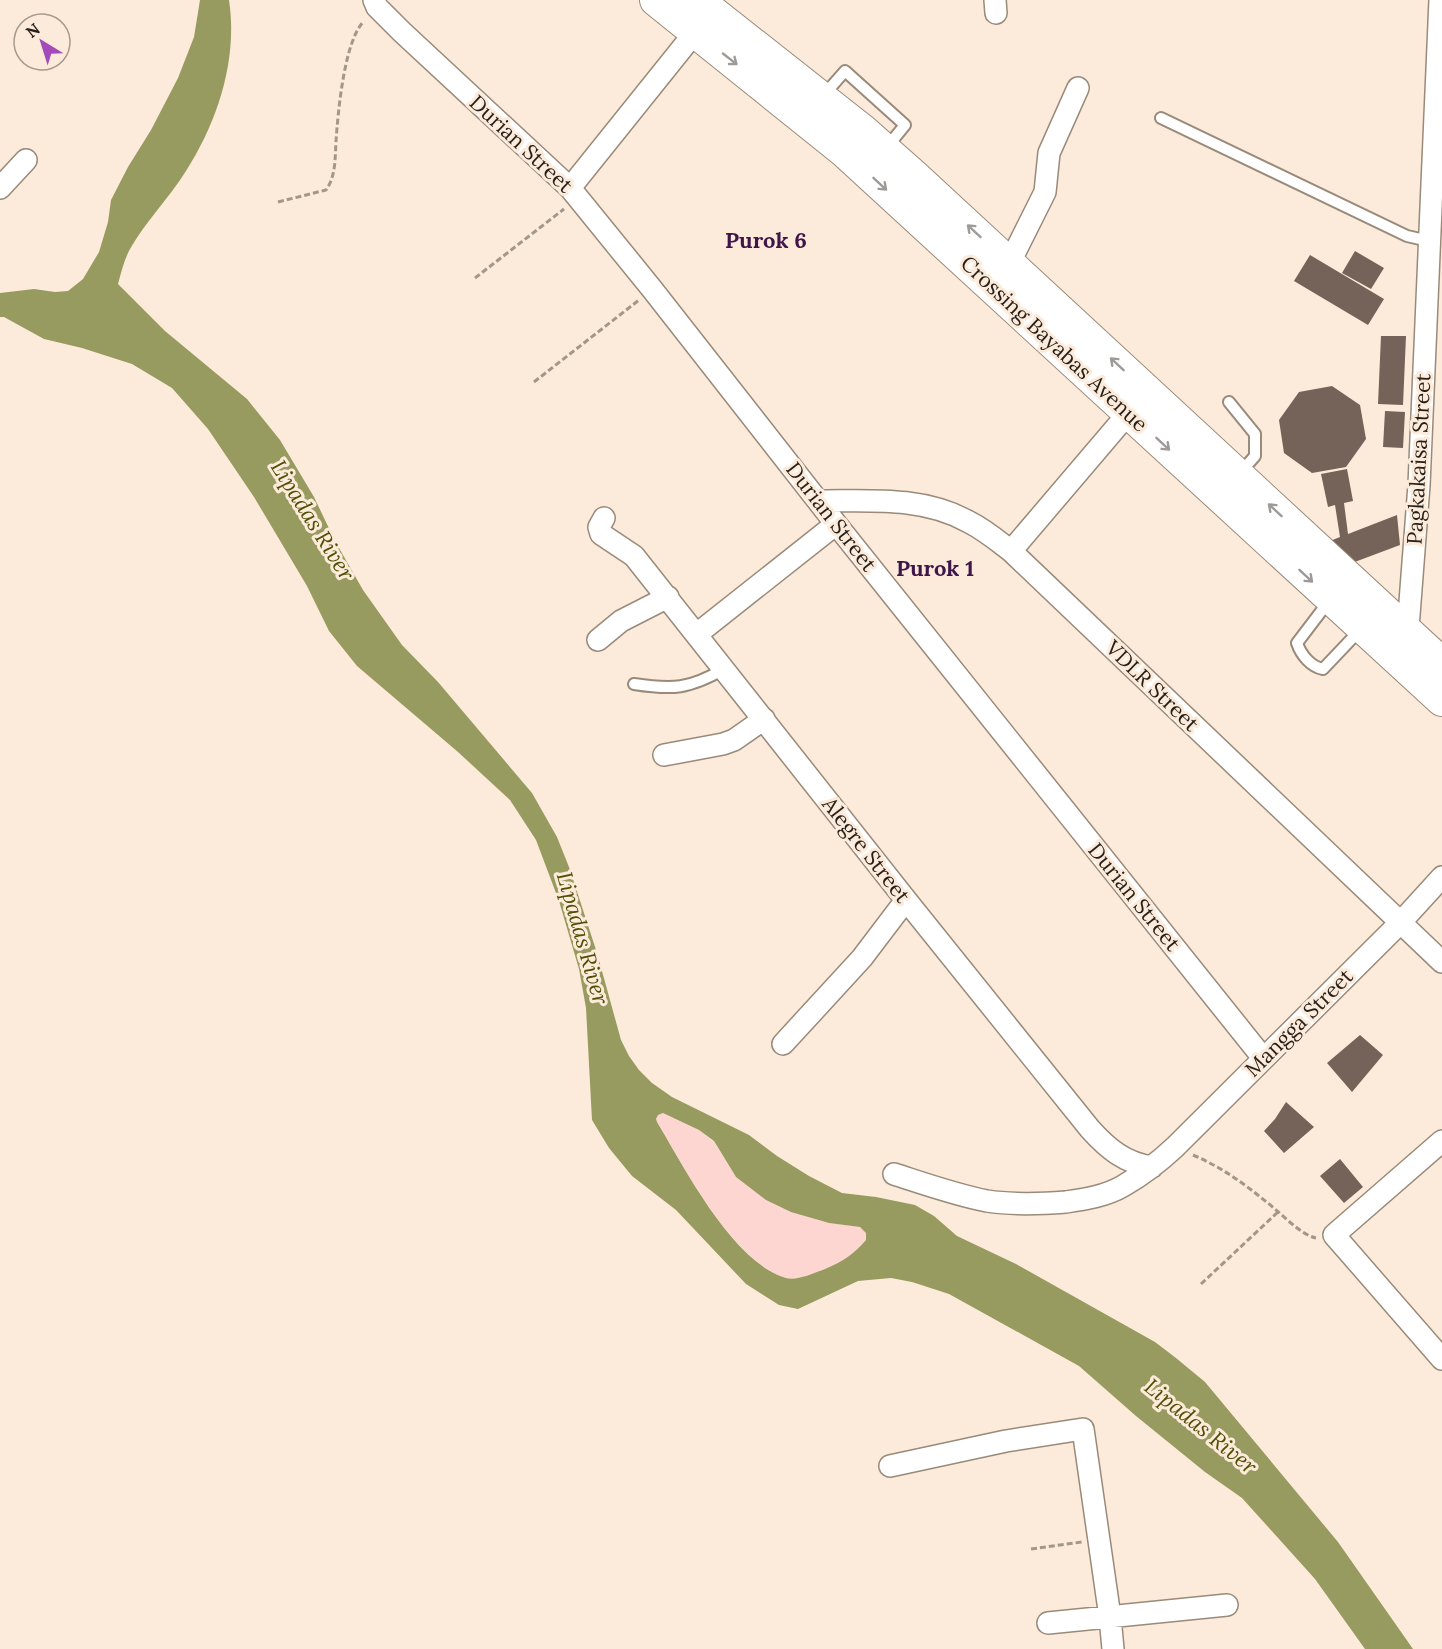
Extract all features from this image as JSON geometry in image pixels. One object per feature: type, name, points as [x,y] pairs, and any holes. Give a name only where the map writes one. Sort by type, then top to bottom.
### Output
[{"type":"main road","name":"Crossing Bayabas Avenue","points":[[656,0],[701,14],[821,98],[884,150],[1008,264],[1138,403],[1332,599],[1442,700]]},
{"type":"main road","name":"Crossing Bayabas Avenue","points":[[701,14],[844,151],[1138,403],[1238,476],[1442,664]]},
{"type":"street","name":"Durian Street","points":[[375,3],[402,32],[574,193],[1263,1058]]},
{"type":"street","name":"Pagkakaisa Street","points":[[1404,665],[1434,312],[1429,241],[1440,12]]},
{"type":"street","points":[[574,193],[701,14]]},
{"type":"street","points":[[1008,264],[1046,192],[1049,153],[1078,88]]},
{"type":"street","points":[[0,188],[26,160]]},
{"type":"street","points":[[1011,551],[1138,403]]},
{"type":"street","name":"VDLR Street","points":[[818,501],[911,503],[935,508],[969,521],[1011,551],[1442,962]]},
{"type":"street","name":"Alegre Street","points":[[604,518],[599,527],[601,534],[634,555],[906,900],[1102,1143],[1126,1160],[1152,1167]]},
{"type":"street","points":[[697,634],[836,524]]},
{"type":"street","points":[[598,640],[621,621],[668,597]]},
{"type":"street","points":[[664,755],[723,744],[734,740],[764,719]]},
{"type":"street","name":"Mangga Street","points":[[894,1174],[988,1201],[1045,1204],[1099,1196],[1122,1186],[1152,1167],[1175,1147],[1400,923],[1442,876]]},
{"type":"street","points":[[783,1044],[862,957],[906,900]]},
{"type":"street","points":[[1442,1142],[1334,1235],[1442,1359]]},
{"type":"street","points":[[890,1466],[1006,1441],[1083,1430],[1113,1649]]},
{"type":"street","points":[[1048,1623],[1227,1605]]},
{"type":"lane","points":[[1161,118],[1407,236],[1429,241]]},
{"type":"lane","points":[[1229,402],[1255,434],[1255,456],[1238,476]]},
{"type":"lane","points":[[1332,599],[1297,643],[1300,650],[1317,668],[1323,669],[1363,627]]},
{"type":"lane","points":[[634,684],[660,688],[687,686],[704,681],[724,669]]},
{"type":"path","points":[[278,202],[326,190],[330,184],[349,51],[360,24],[375,3]]},
{"type":"path","points":[[475,278],[574,193]]},
{"type":"path","points":[[534,382],[652,290]]},
{"type":"path","points":[[1175,1147],[1213,1164],[1313,1238],[1324,1239],[1334,1235]]},
{"type":"path","points":[[1201,1284],[1279,1211]]},
{"type":"path","points":[[1031,1549],[1099,1540]]},
{"type":"shaded area","points":[[663,1113],[699,1130],[714,1142],[736,1177],[811,1218],[860,1227],[866,1233],[866,1240],[842,1260],[806,1276],[786,1278],[767,1269],[729,1234],[696,1187],[657,1122],[658,1115]]},
{"type":"water","name":"Lipadas River","points":[[200,0],[229,0],[231,45],[223,89],[216,110],[186,171],[130,249],[118,284],[165,331],[247,399],[280,440],[314,497],[335,541],[363,590],[402,645],[438,682],[532,793],[557,837],[569,867],[597,953],[621,1040],[639,1070],[652,1083],[672,1097],[749,1135],[809,1176],[842,1193],[915,1205],[934,1216],[957,1236],[1016,1264],[1155,1342],[1205,1382],[1338,1542],[1413,1649],[1365,1649],[1315,1579],[1242,1498],[1205,1472],[1079,1366],[949,1294],[912,1282],[891,1278],[858,1281],[798,1309],[779,1305],[746,1284],[676,1210],[632,1176],[609,1148],[592,1120],[586,1008],[579,969],[559,901],[536,840],[510,800],[458,752],[357,666],[329,631],[307,586],[254,497],[208,429],[172,388],[132,364],[44,339],[0,317],[0,293],[34,289],[68,291],[83,279],[99,252],[108,222],[111,200],[178,78],[194,37]],"holes":[[[663,1113],[699,1130],[714,1141],[736,1177],[766,1200],[791,1212],[829,1223],[860,1227],[866,1233],[866,1240],[842,1260],[806,1276],[786,1278],[766,1269],[747,1254],[712,1211],[656,1119]]]},
{"type":"building","points":[[1355,251],[1384,268],[1371,289],[1342,273]]},
{"type":"building","points":[[1310,255],[1384,299],[1368,325],[1294,281]]},
{"type":"building","points":[[1381,336],[1406,336],[1403,405],[1378,404]]},
{"type":"building","points":[[1332,386],[1360,405],[1366,439],[1346,467],[1312,473],[1284,453],[1279,420],[1299,392]]},
{"type":"building","points":[[1385,411],[1405,412],[1403,448],[1383,447]]},
{"type":"building","points":[[1347,469],[1353,501],[1344,503],[1348,534],[1397,515],[1400,545],[1352,563],[1330,541],[1340,537],[1335,505],[1328,507],[1321,474]]},
{"type":"building","points":[[1360,1035],[1383,1055],[1352,1092],[1327,1063]]},
{"type":"building","points":[[1286,1102],[1314,1127],[1284,1153],[1264,1131]]},
{"type":"building","points":[[1340,1159],[1363,1187],[1344,1203],[1320,1176]]},
{"type":"district","name":"Purok 6","points":[[766,240]]},
{"type":"district","name":"Purok 1","points":[[935,568]]}]
